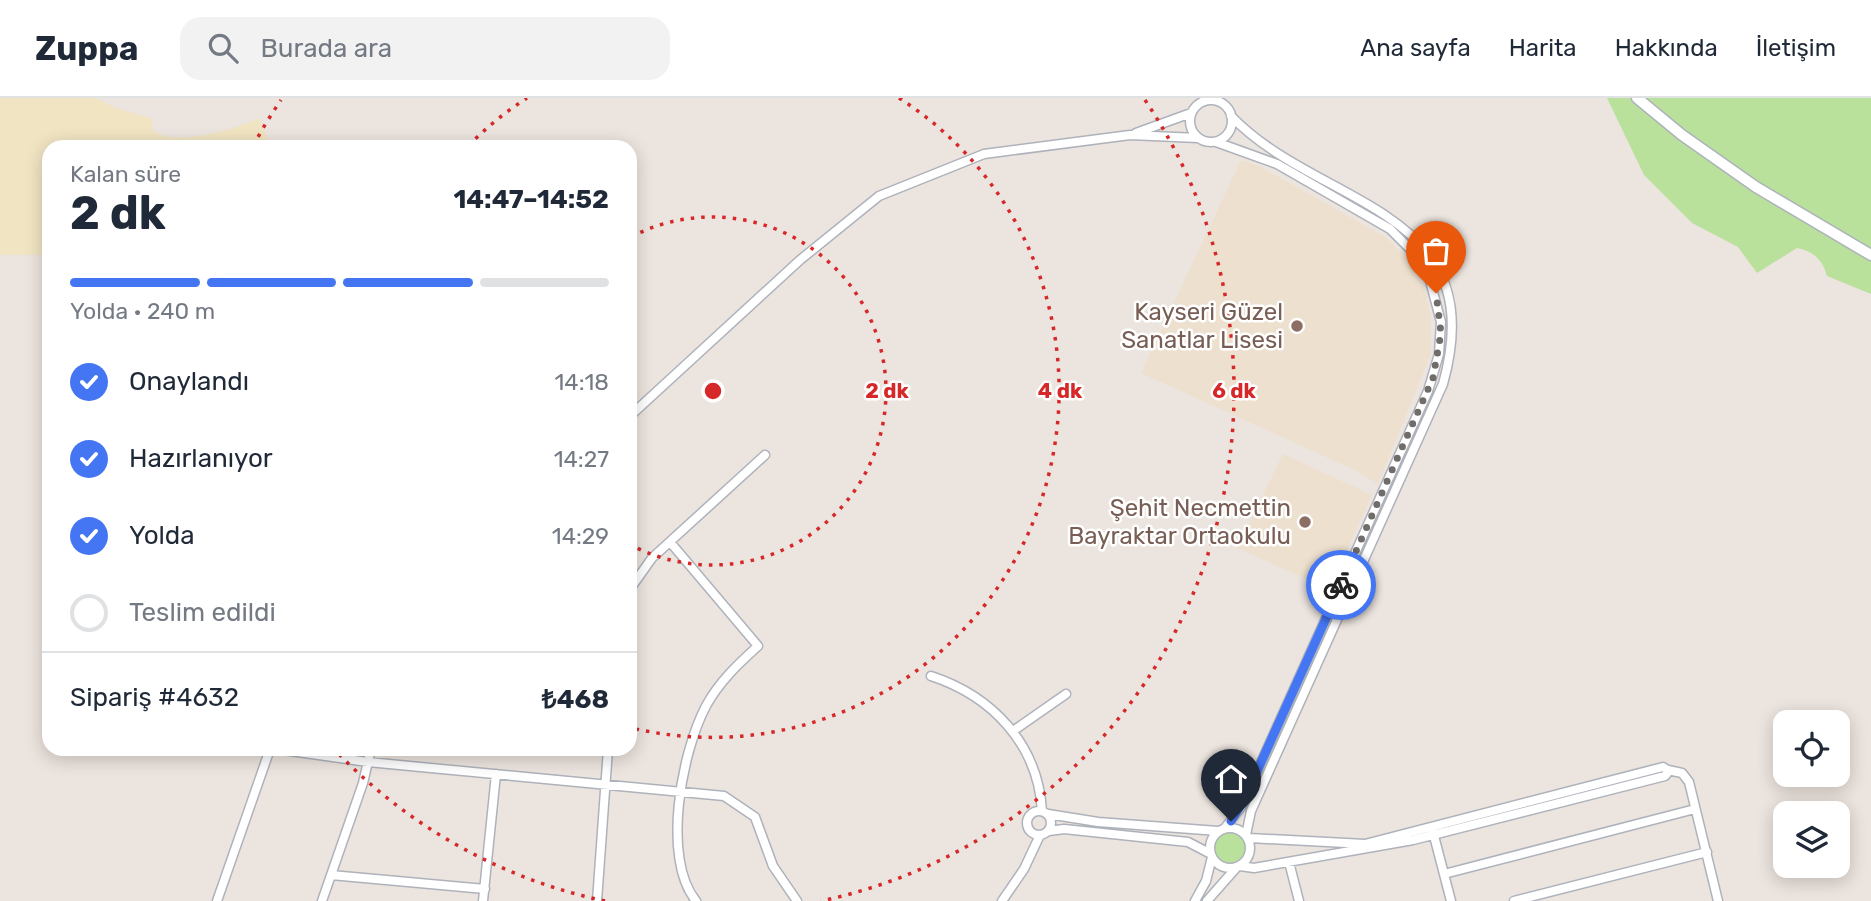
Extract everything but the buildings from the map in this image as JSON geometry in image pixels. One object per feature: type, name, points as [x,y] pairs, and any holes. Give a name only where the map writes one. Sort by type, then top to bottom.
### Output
[{"type":"street","points":[[1216,142],[1230,130],[1230,98]]},
{"type":"street","points":[[1637,98],[1682,135],[1756,187],[1871,255]]},
{"type":"street","points":[[1130,135],[1214,101],[1264,145],[1383,213],[1408,231],[1430,258],[1442,281],[1452,331],[1443,384],[1251,811],[1247,836],[1251,852],[1207,901]]},
{"type":"street","points":[[1197,106],[1190,127],[1198,138]]},
{"type":"street","points":[[637,410],[800,260],[879,196],[984,154],[1130,135],[1198,138],[1277,164],[1372,218],[1398,236],[1418,258],[1438,301],[1441,333],[1433,378],[1244,800],[1212,839],[1212,856],[1206,881],[1195,901]]},
{"type":"street","points":[[637,578],[670,542],[765,455]]},
{"type":"street","points":[[670,542],[758,646],[725,677],[706,705],[693,737],[677,822],[678,853],[686,884],[696,901]]},
{"type":"street","points":[[931,676],[976,697],[1013,732],[1034,769],[1045,813],[1051,821],[1049,831]]},
{"type":"street","points":[[1013,732],[1066,694]]},
{"type":"street","points":[[217,901],[270,756]]},
{"type":"street","points":[[324,756],[724,796],[748,810],[758,822],[773,866],[797,901]]},
{"type":"street","points":[[322,901],[369,756]]},
{"type":"street","points":[[597,901],[608,756]]},
{"type":"street","points":[[1432,830],[1357,845],[1247,836],[1234,828],[1222,830],[1098,822],[1045,813],[1032,813],[1027,822],[1030,832],[1040,835],[1064,829],[1188,842],[1212,856],[1222,866],[1254,868],[1432,830],[1666,771],[1679,771],[1687,778],[1718,901]]},
{"type":"street","points":[[484,901],[496,774]]},
{"type":"street","points":[[1444,874],[1695,809]]},
{"type":"street","points":[[1432,830],[1451,901]]},
{"type":"street","points":[[1002,901],[1024,869],[1040,835]]},
{"type":"street","points":[[1514,901],[1707,852]]},
{"type":"street","points":[[1289,862],[1299,901]]},
{"type":"street","points":[[331,875],[485,888]]},
{"type":"shaded area","name":"Kayseri Güzel Sanatlar Lisesi","points":[[1241,160],[1259,166],[1387,238],[1409,261],[1425,290],[1431,319],[1430,356],[1378,484],[1357,471],[1141,373]]},
{"type":"shaded area","name":"Şehit Necmettin Bayraktar Ortaokulu","points":[[1283,454],[1372,495],[1329,589],[1237,548]]},
{"type":"green space","points":[[1607,98],[1871,98],[1871,294],[1827,276],[1816,257],[1797,248],[1757,273],[1738,247],[1692,223],[1644,175]]},
{"type":"green space","points":[[1230,833],[1241,837],[1245,848],[1241,859],[1230,863],[1219,859],[1215,848],[1219,837]]},
{"type":"sand","points":[[0,98],[96,98],[118,109],[151,118],[153,130],[174,137],[205,135],[259,118],[268,140],[42,140],[42,255],[0,255]]},
{"type":"way so far","points":[[1341,585],[1433,378],[1441,333],[1436,293]]},
{"type":"place","name":"Kayseri Güzel Sanatlar Lisesi","points":[[1297,326]]},
{"type":"place","name":"Şehit Necmettin Bayraktar Ortaokulu","points":[[1305,522]]},
{"type":"route","points":[[1231,821],[1244,800],[1341,585]]}]
